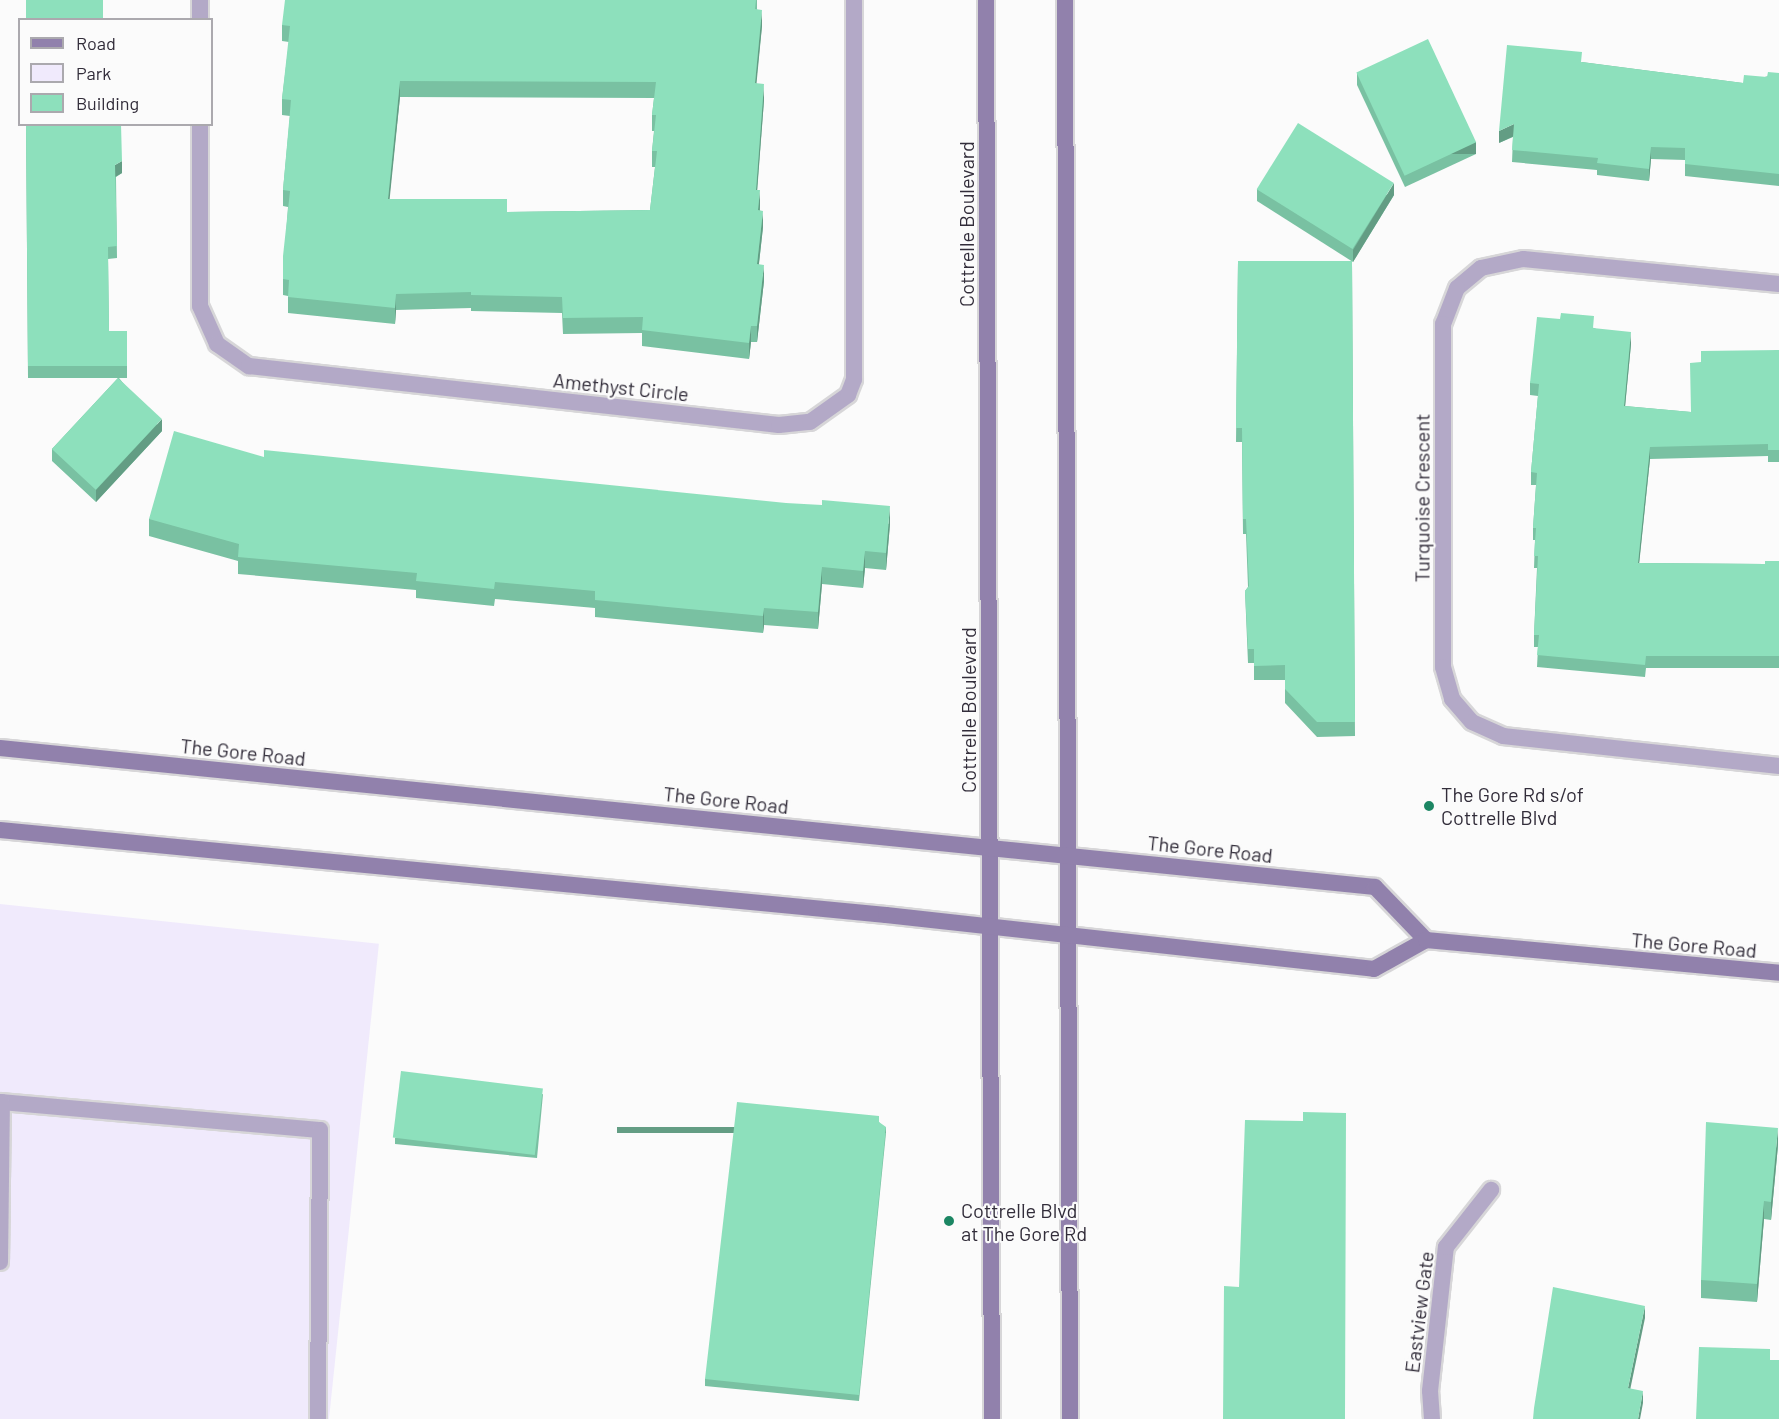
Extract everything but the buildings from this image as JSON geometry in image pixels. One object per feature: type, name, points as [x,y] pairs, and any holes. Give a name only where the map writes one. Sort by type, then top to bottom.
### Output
[{"type":"main road","name":"Cottrelle Boulevard","points":[[987,0],[992,1419]]},
{"type":"main road","points":[[1065,0],[1070,1419]]},
{"type":"main road","name":"The Gore Road","points":[[0,748],[1375,887],[1426,940],[1779,973]]},
{"type":"main road","points":[[0,830],[991,927],[1374,969],[1426,940]]},
{"type":"street","points":[[200,0],[200,18]]},
{"type":"street","name":"Amethyst Circle","points":[[200,126],[200,306],[217,344],[249,366],[779,425],[803,423],[830,410],[848,395],[854,380],[854,0]]},
{"type":"street","name":"Turquoise Crescent","points":[[1779,284],[1523,259],[1481,268],[1457,288],[1443,324],[1443,667],[1452,699],[1458,707],[1472,722],[1503,736],[1779,766]]},
{"type":"street","points":[[0,1262],[1,1102],[320,1130],[318,1419]]},
{"type":"street","name":"Eastview Gate","points":[[1432,1419],[1430,1391],[1446,1247],[1491,1190]]},
{"type":"green space","points":[[0,904],[379,944],[329,1419],[0,1419]]},
{"type":"place","name":"The Gore Rd s/of Cottrelle Blvd","points":[[1429,806]]},
{"type":"place","name":"Cottrelle Blvd at The Gore Rd","points":[[949,1221]]}]
